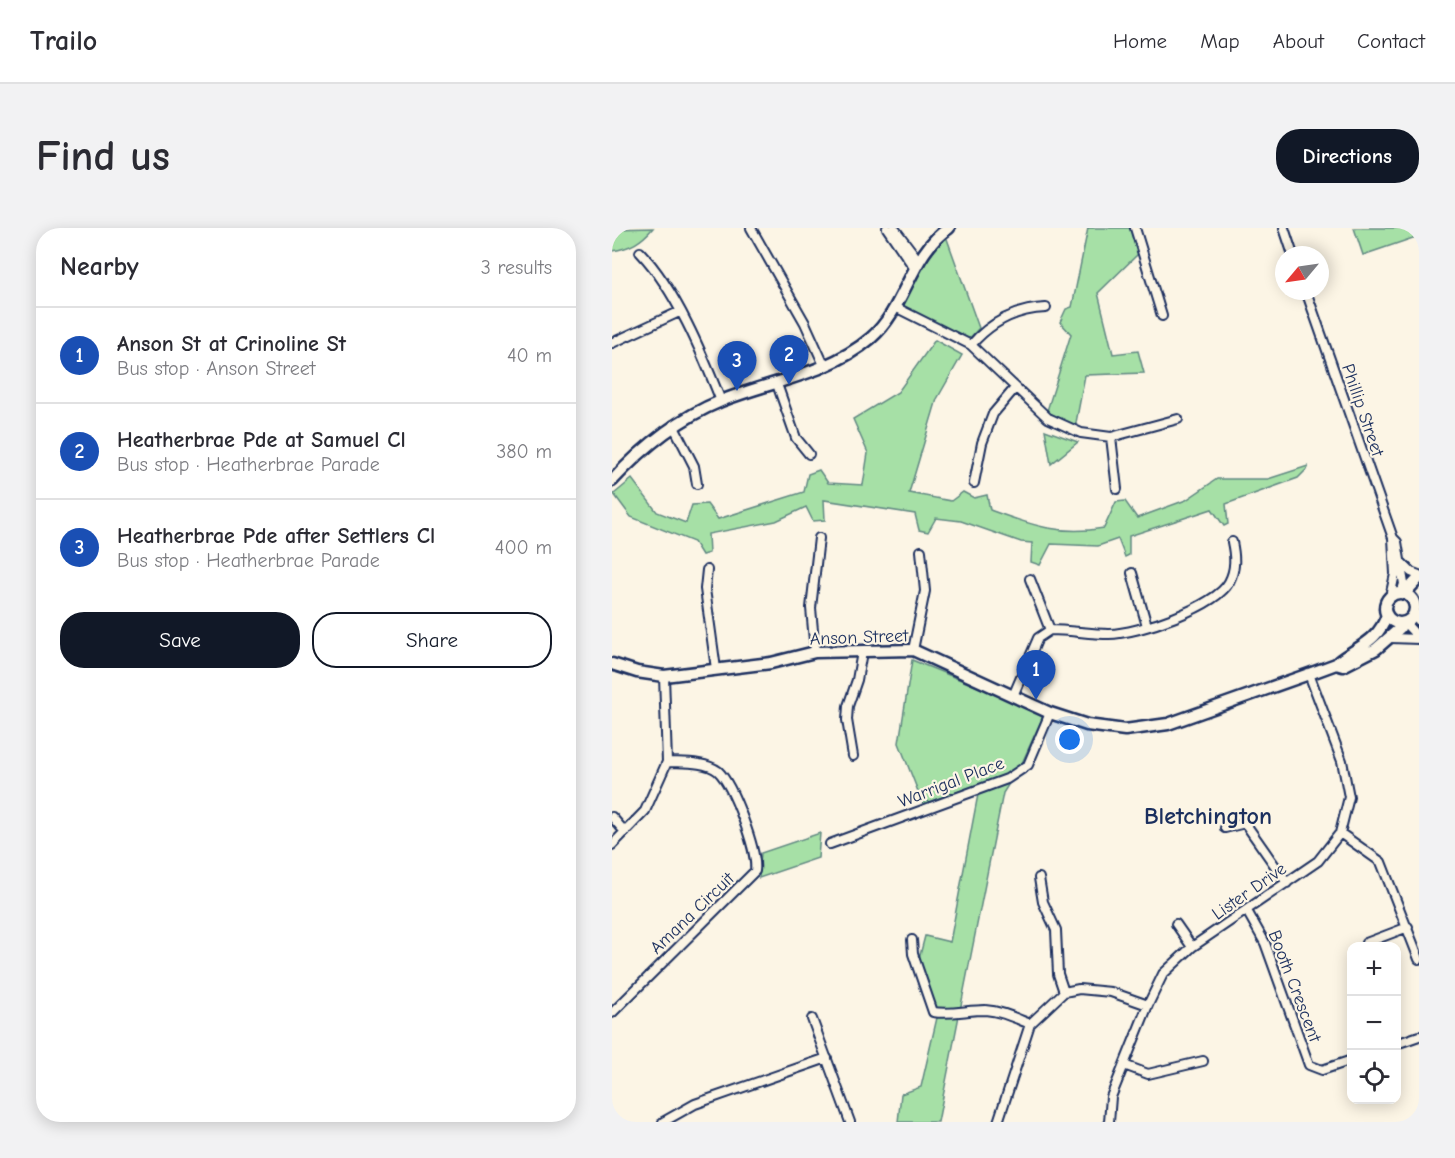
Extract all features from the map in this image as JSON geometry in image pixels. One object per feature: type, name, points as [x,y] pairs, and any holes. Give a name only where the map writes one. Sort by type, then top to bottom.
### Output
[{"type":"street","points":[[751,228],[805,323],[824,366]]},
{"type":"street","points":[[887,228],[917,265]]},
{"type":"street","points":[[894,228],[917,265]]},
{"type":"street","points":[[612,481],[673,425],[721,401],[777,384],[824,366],[873,337],[897,308],[917,265],[950,228]]},
{"type":"street","points":[[1135,228],[1162,316]]},
{"type":"street","points":[[1284,228],[1290,246]]},
{"type":"street","points":[[640,252],[657,270],[721,401]]},
{"type":"street","name":"Phillip Street","points":[[1309,300],[1393,538],[1398,595]]},
{"type":"street","points":[[897,308],[971,345],[1048,418],[1081,433],[1111,437],[1178,419]]},
{"type":"street","points":[[971,345],[985,329],[1011,315],[1046,308]]},
{"type":"street","points":[[612,343],[679,312]]},
{"type":"street","points":[[777,384],[796,438],[808,454]]},
{"type":"street","points":[[974,483],[982,443],[993,414],[1015,388]]},
{"type":"street","points":[[673,425],[694,466],[697,484]]},
{"type":"street","points":[[1111,437],[1117,489]]},
{"type":"street","points":[[815,652],[811,608],[819,538]]},
{"type":"street","name":"Phillip Street","points":[[1393,538],[1397,542],[1404,584],[1398,595]]},
{"type":"street","points":[[1013,696],[1038,638],[1050,630],[1112,634],[1147,626],[1179,615],[1214,598],[1229,584],[1236,562],[1232,542]]},
{"type":"street","points":[[913,650],[923,612],[925,591],[921,551]]},
{"type":"street","points":[[1401,563],[1419,577],[1386,604],[1387,615],[1393,621],[1403,623],[1419,638]]},
{"type":"street","points":[[707,570],[705,589],[716,669]]},
{"type":"street","points":[[1132,573],[1147,626]]},
{"type":"street","points":[[1030,579],[1050,630]]},
{"type":"street","points":[[1415,612],[1419,591]]},
{"type":"street","points":[[1398,595],[1415,612]]},
{"type":"street","name":"Anson Street","points":[[1336,664],[1343,666],[1368,655],[1391,638],[1415,612]]},
{"type":"street","name":"Anson Street","points":[[612,664],[637,672],[664,676],[771,663],[815,652],[913,650],[1050,713],[1087,725],[1125,730],[1168,724],[1336,664],[1371,641],[1383,627],[1387,615]]},
{"type":"street","points":[[1391,638],[1419,638]]},
{"type":"street","points":[[853,756],[847,720],[848,706],[857,680],[862,652]]},
{"type":"street","name":"Lister Drive","points":[[1109,1122],[1111,1097],[1163,974],[1192,947],[1318,861],[1340,833],[1349,797],[1344,770],[1309,674]]},
{"type":"street","points":[[612,845],[652,799],[667,762],[664,676]]},
{"type":"street","name":"Warrigal Place","points":[[830,844],[1007,779],[1028,765],[1050,713]]},
{"type":"street","name":"Amana Circuit","points":[[612,1012],[754,871],[756,856],[730,787],[718,771],[702,765],[667,762]]},
{"type":"street","points":[[612,817],[625,832]]},
{"type":"street","points":[[1225,828],[1245,823],[1287,882]]},
{"type":"street","points":[[1340,833],[1381,862],[1419,959]]},
{"type":"street","points":[[1039,878],[1042,902],[1056,930],[1059,974],[1064,992]]},
{"type":"street","name":"Booth Crescent","points":[[1247,911],[1265,943],[1309,1065],[1322,1070],[1347,1062]]},
{"type":"street","points":[[1176,924],[1192,947]]},
{"type":"street","points":[[1368,942],[1408,927]]},
{"type":"street","points":[[912,940],[913,954],[933,1012],[948,1015],[983,1010],[999,1012],[1030,1024]]},
{"type":"street","points":[[998,1122],[1016,1061],[1030,1024],[1064,992],[1079,988],[1111,992],[1148,1005]]},
{"type":"street","points":[[812,1019],[850,1122]]},
{"type":"street","points":[[1401,1042],[1419,1036]]},
{"type":"street","points":[[663,1122],[695,1104],[827,1058]]},
{"type":"street","points":[[1124,1065],[1148,1074],[1203,1061]]},
{"type":"green space","points":[[653,228],[635,244],[612,251],[612,229]]},
{"type":"green space","points":[[1088,228],[1130,228],[1138,254],[1098,293],[1113,354],[1138,351],[1144,373],[1085,375],[1075,428],[1046,414],[1071,334],[1060,322],[1066,309],[1072,307]]},
{"type":"green space","points":[[1354,228],[1419,228],[1419,236],[1363,255]]},
{"type":"green space","points":[[946,236],[979,328],[968,340],[903,306],[921,268]]},
{"type":"green space","points":[[935,340],[962,355],[937,399],[909,493],[951,501],[963,492],[974,498],[987,495],[990,510],[1046,528],[1073,531],[1104,528],[1116,502],[1125,501],[1137,518],[1186,500],[1217,479],[1268,479],[1308,466],[1308,468],[1298,478],[1226,504],[1228,524],[1224,526],[1212,509],[1129,536],[1129,555],[1125,557],[1118,539],[1098,546],[1051,544],[1040,565],[1031,562],[1032,543],[1021,542],[961,521],[936,518],[928,532],[919,530],[915,514],[824,500],[825,520],[813,521],[806,507],[776,521],[708,534],[709,553],[702,555],[694,542],[631,517],[614,494],[632,479],[657,512],[686,523],[692,505],[707,504],[718,519],[804,492],[808,474],[819,470],[828,483],[863,485],[868,453],[853,419],[898,392]]},
{"type":"green space","points":[[1045,430],[1078,442],[1051,464]]},
{"type":"green space","points":[[912,660],[1044,714],[1022,763],[1003,793],[938,1122],[898,1122],[901,1094],[921,1087],[939,1009],[934,1006],[919,959],[925,936],[950,942],[980,784],[923,804],[899,743]]},
{"type":"green space","points":[[820,833],[818,858],[759,878],[761,853]]},
{"type":"place","name":"Heatherbrae Pde at Samuel Cl","points":[[789,385]]},
{"type":"place","name":"Heatherbrae Pde after Settlers Cl","points":[[737,391]]},
{"type":"place","name":"Anson St at Crinoline St","points":[[1036,700]]},
{"type":"district","name":"Bletchington","points":[[1208,816]]}]
